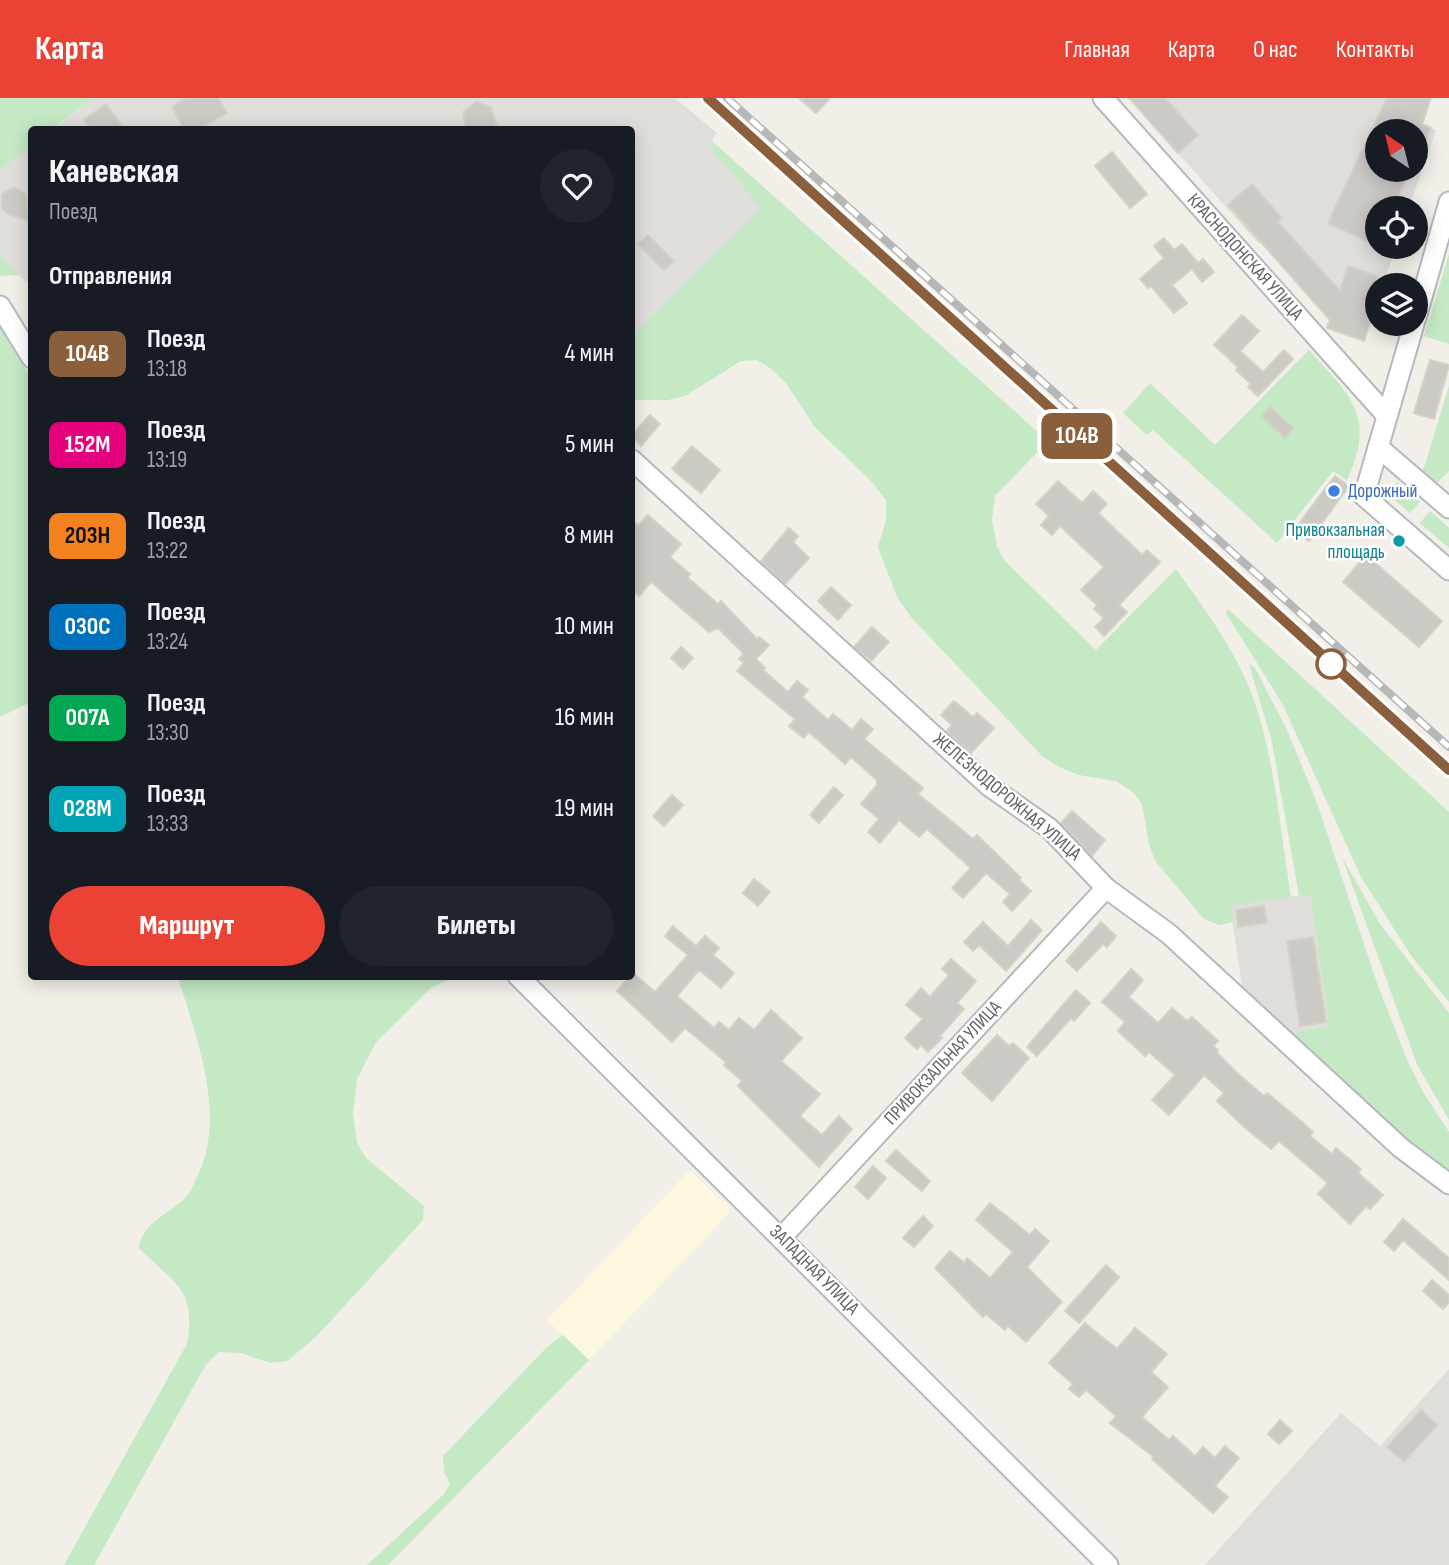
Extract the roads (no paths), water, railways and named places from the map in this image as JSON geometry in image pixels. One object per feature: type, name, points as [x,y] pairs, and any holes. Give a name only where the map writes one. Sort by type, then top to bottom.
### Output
[{"type":"street","name":"КРАСНОДОНСКАЯ УЛИЦА","points":[[1103,98],[1387,416]]},
{"type":"street","points":[[1428,275],[1449,202]]},
{"type":"street","points":[[0,306],[28,352]]},
{"type":"street","points":[[1410,336],[1364,496],[1449,570]]},
{"type":"street","points":[[1378,447],[1449,508]]},
{"type":"street","name":"ЖЕЛЕЗНОДОРОЖНАЯ УЛИЦА","points":[[635,463],[989,786],[1049,828],[1106,888],[1169,934],[1401,1148],[1449,1184]]},
{"type":"street","name":"ПРИВОКЗАЛЬНАЯ УЛИЦА","points":[[781,1238],[1106,888]]},
{"type":"street","name":"ЗАПАДНАЯ УЛИЦА","points":[[522,980],[1108,1565]]},
{"type":"railway","points":[[708,98],[1449,770]]},
{"type":"railway","points":[[727,98],[1449,747]]},
{"type":"train","name":"104В","points":[[708,98],[1036,399],[1449,770]]},
{"type":"place","name":"Дорожный","points":[[1334,491]]},
{"type":"place","name":"Привокзальная площадь","points":[[1399,541]]}]
